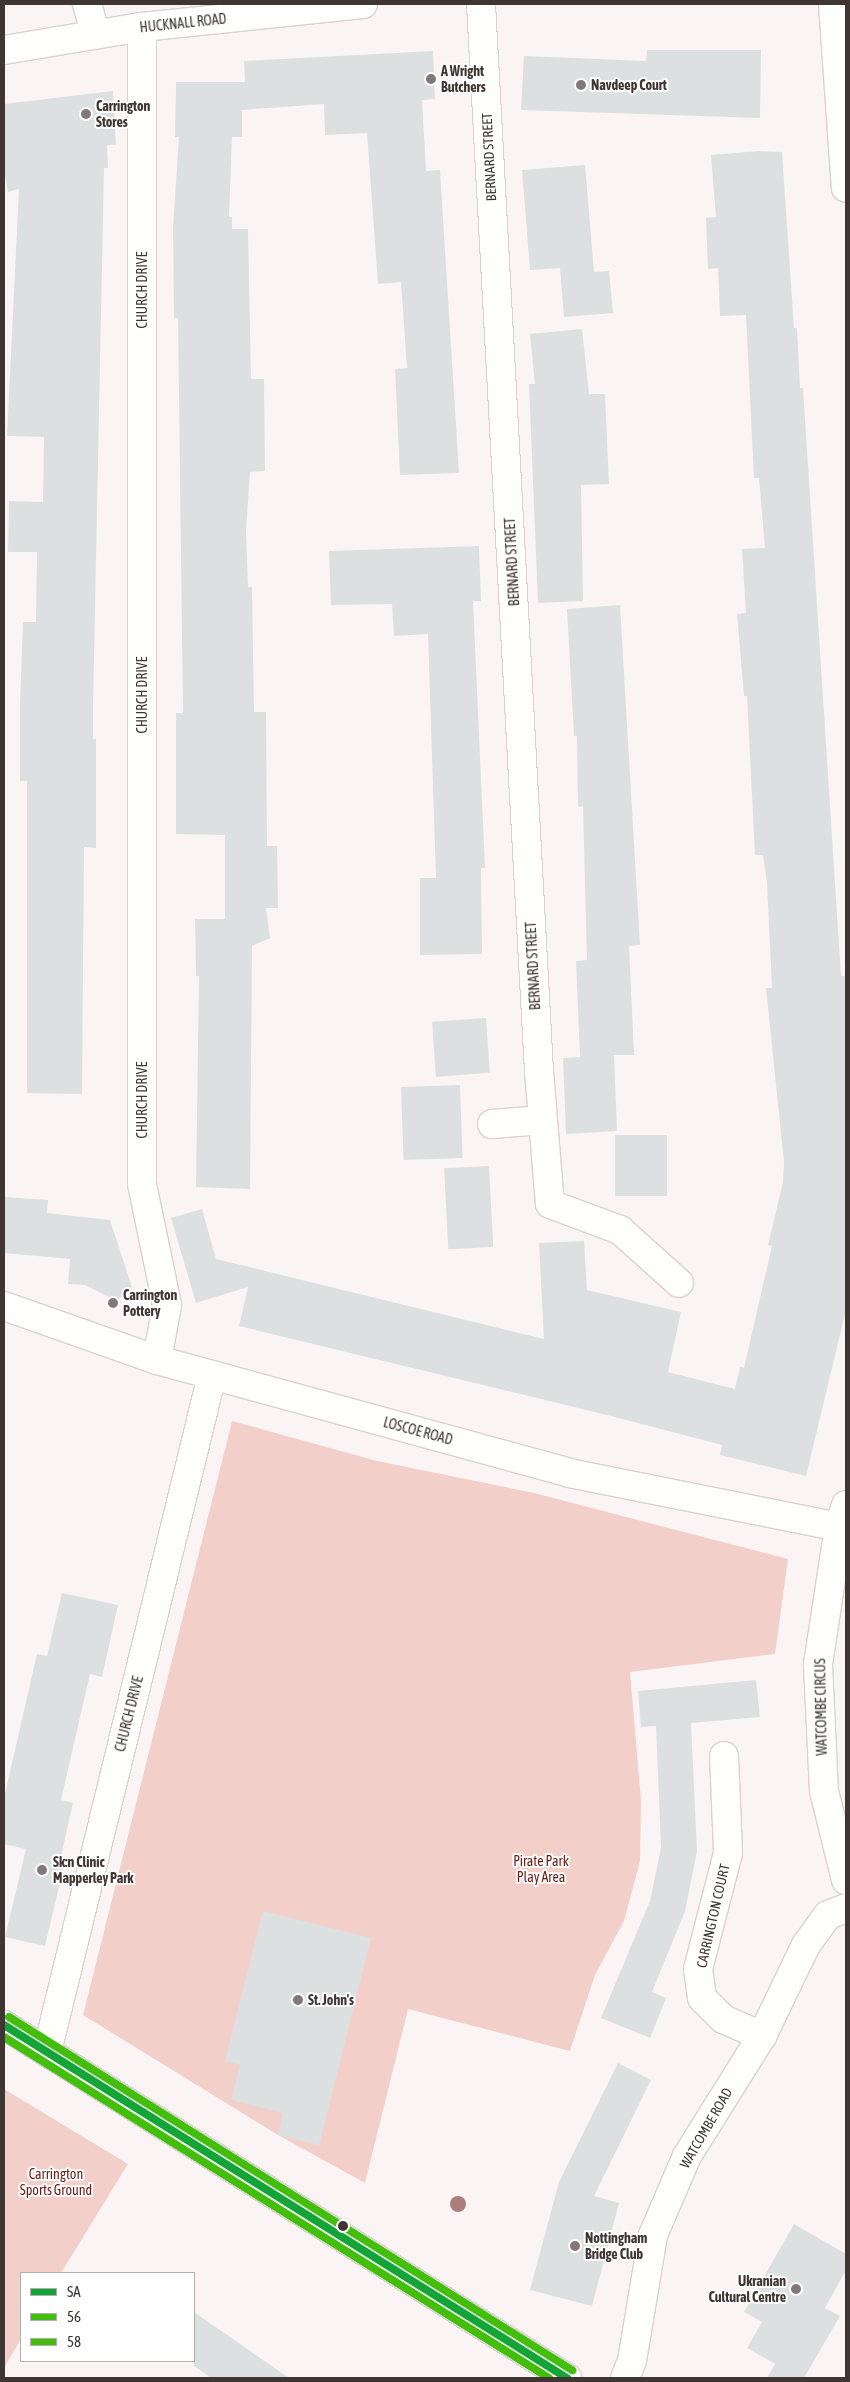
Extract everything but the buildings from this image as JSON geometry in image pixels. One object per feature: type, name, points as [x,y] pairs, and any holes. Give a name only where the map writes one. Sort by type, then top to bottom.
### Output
[{"type":"main road","points":[[87,4],[96,35]]},
{"type":"main road","name":"HUCKNALL ROAD","points":[[4,50],[142,27],[286,8],[363,4]]},
{"type":"main road","name":"BERNARD STREET","points":[[481,4],[542,1120],[550,1204],[620,1230],[679,1283]]},
{"type":"main road","points":[[833,4],[846,188]]},
{"type":"main road","name":"CHURCH DRIVE","points":[[142,27],[142,1184],[167,1305],[157,1360]]},
{"type":"main road","points":[[492,1124],[542,1120]]},
{"type":"main road","name":"LOSCOE ROAD","points":[[4,1306],[157,1360],[569,1473],[843,1516]]},
{"type":"main road","name":"CHURCH DRIVE","points":[[47,2052],[212,1375]]},
{"type":"main road","name":"WATCOMBE CIRCUS","points":[[843,1516],[818,1665],[824,1791],[846,1880]]},
{"type":"main road","name":"CARRINGTON COURT","points":[[724,1756],[737,1855],[698,1969],[702,1998],[724,2019],[762,2036]]},
{"type":"main road","name":"WATCOMBE ROAD","points":[[625,2378],[632,2361],[653,2235],[687,2156],[762,2036],[806,1945],[828,1915],[846,1908]]},
{"type":"main road","points":[[4,2025],[567,2378]]},
{"type":"green space","name":"Pirate Park Play Area","points":[[232,1421],[377,1461],[534,1493],[788,1559],[775,1654],[630,1672],[641,1800],[640,1861],[624,1921],[595,1975],[570,2051],[408,2009],[365,2183],[278,2135],[83,2015]]},
{"type":"green space","name":"Carrington Sports Ground","points":[[4,2089],[128,2164],[62,2272],[20,2272],[20,2341],[4,2368]]},
{"type":"transit line","name":"58","points":[[9,2017],[572,2370]]},
{"type":"transit line","name":"SA","points":[[4,2025],[567,2378]]},
{"type":"transit line","name":"56","points":[[4,2037],[549,2378]]},
{"type":"place","name":"A Wright Butchers","points":[[431,79]]},
{"type":"place","name":"Navdeep Court","points":[[581,85]]},
{"type":"place","name":"Carrington Stores","points":[[86,114]]},
{"type":"place","name":"Carrington Pottery","points":[[113,1303]]},
{"type":"place","name":"Sk:n Clinic Mapperley Park","points":[[42,1870]]},
{"type":"place","name":"St. John's","points":[[298,2000]]},
{"type":"place","name":"Nottingham Bridge Club","points":[[575,2246]]},
{"type":"place","name":"Ukranian Cultural Centre","points":[[796,2289]]}]
